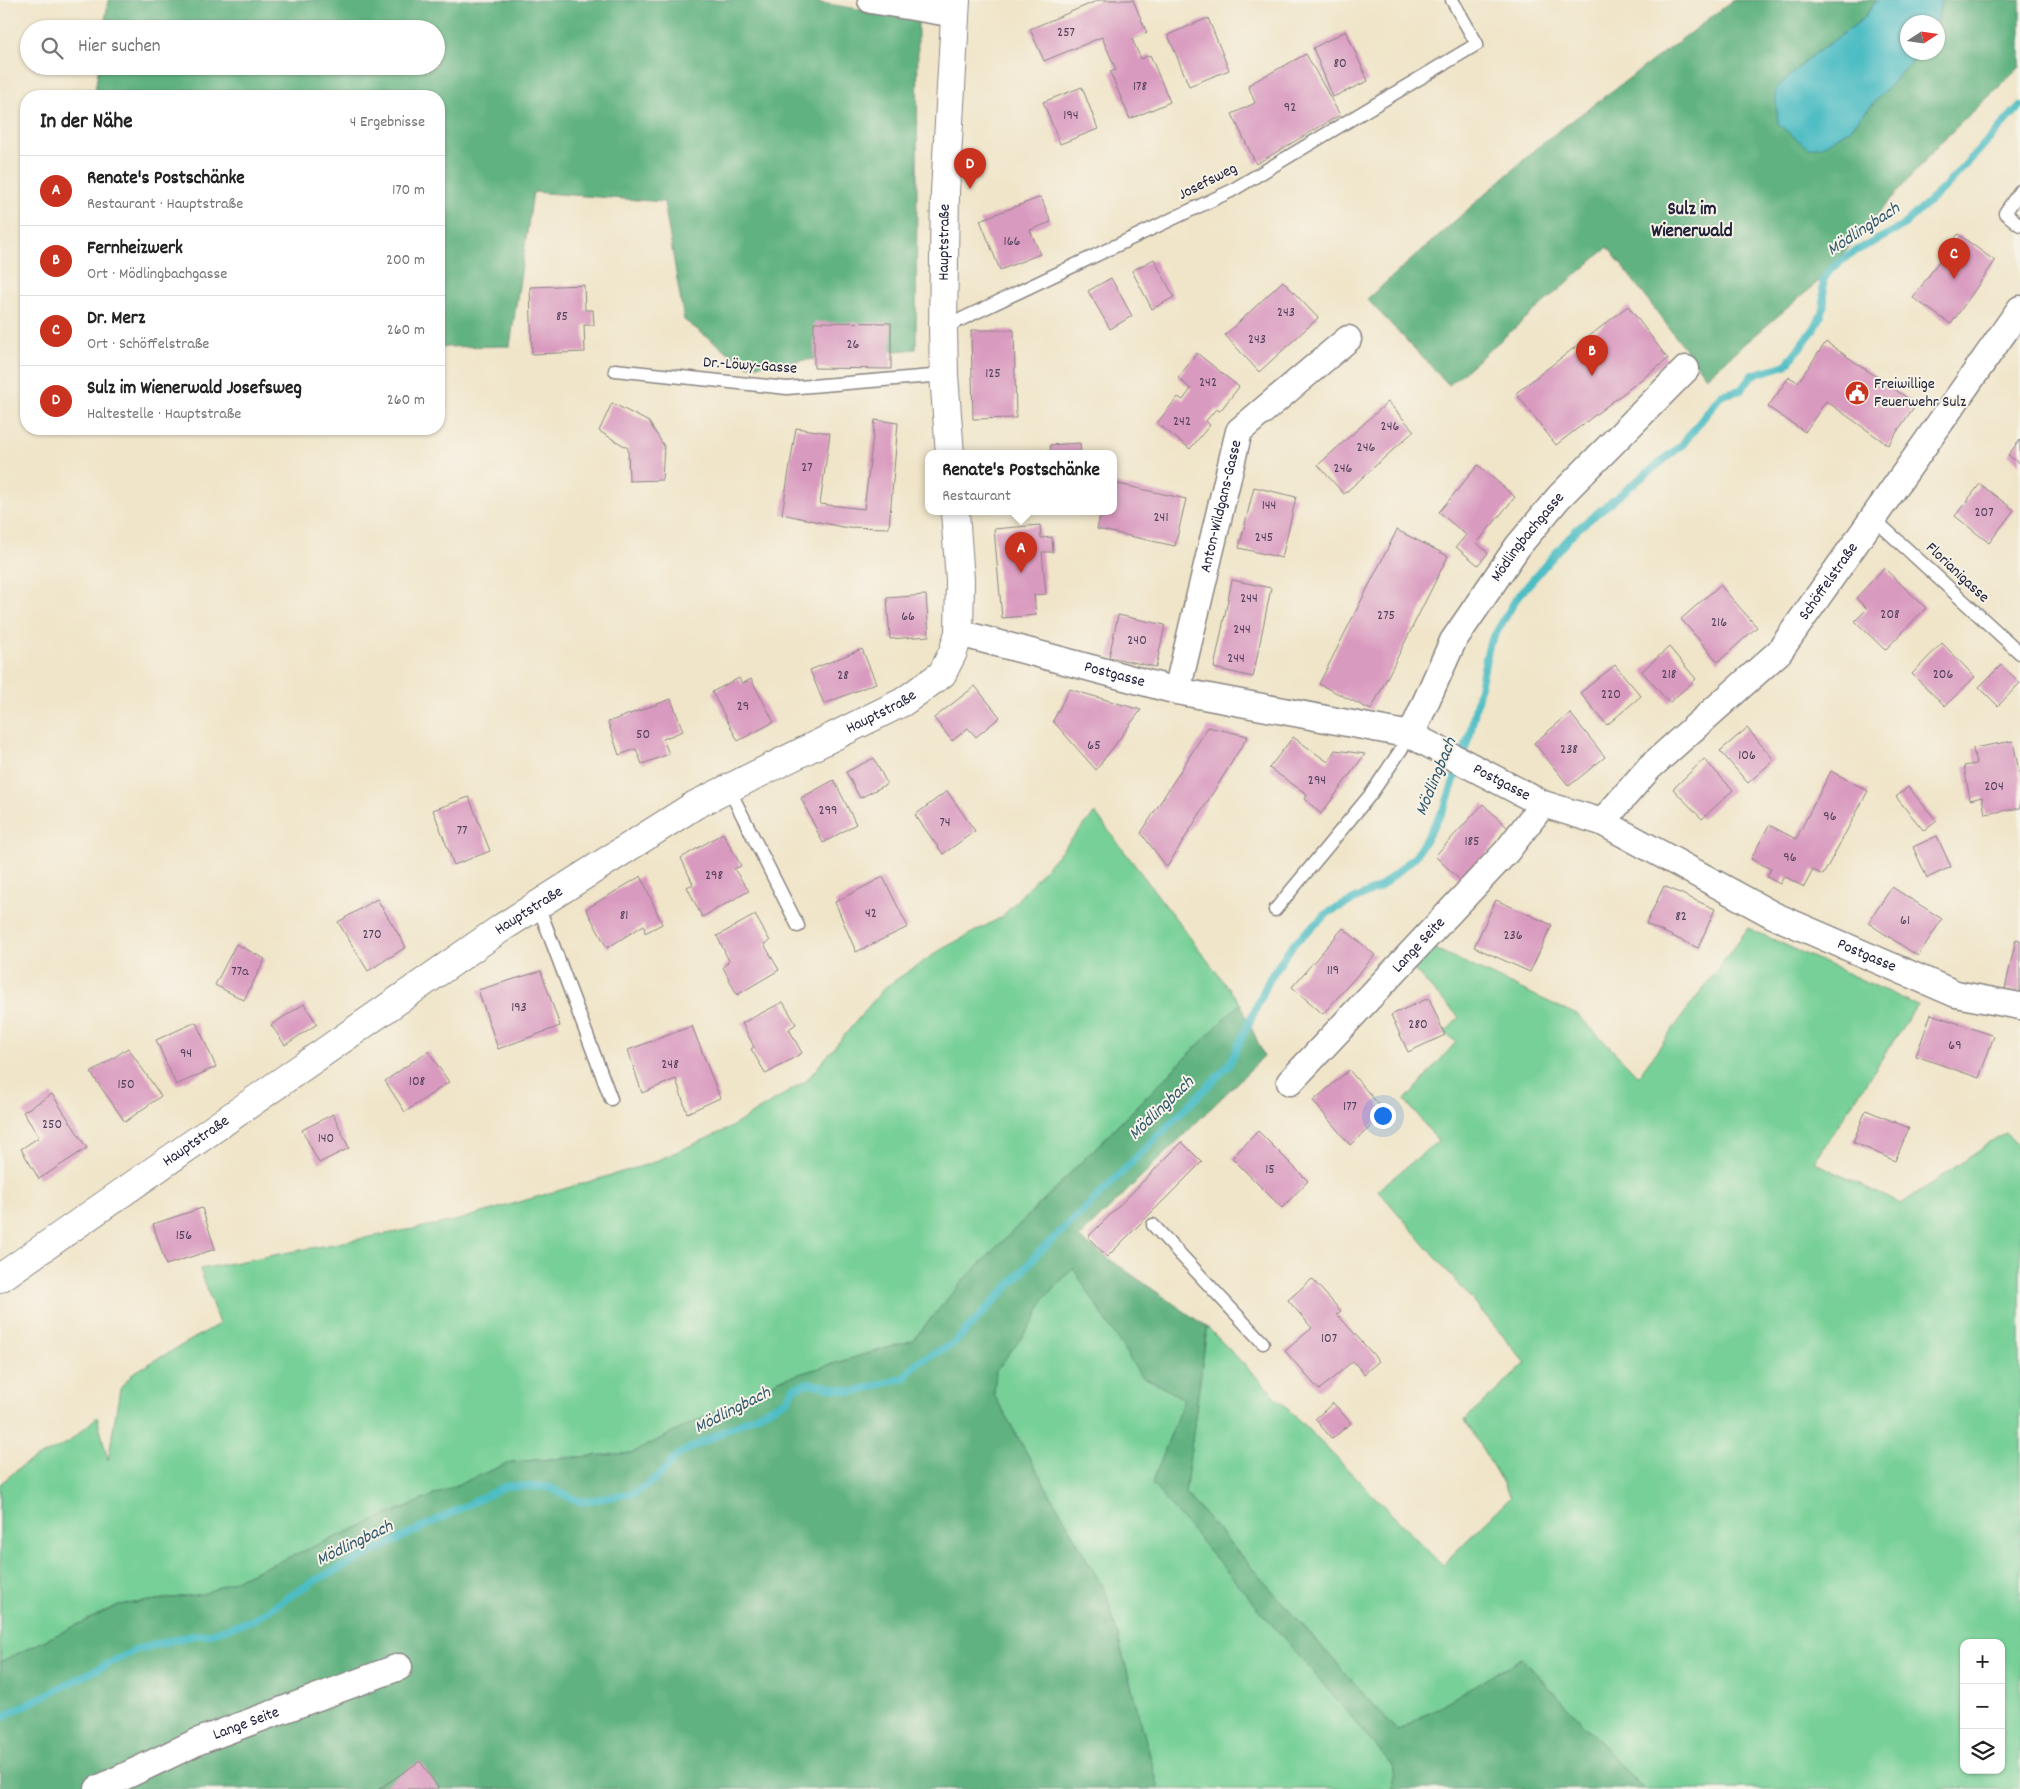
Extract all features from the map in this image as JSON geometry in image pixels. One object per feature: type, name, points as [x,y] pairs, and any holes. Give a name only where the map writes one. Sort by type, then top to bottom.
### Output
[{"type":"main road","name":"Hauptstraße","points":[[950,450],[944,376],[943,328],[945,192],[956,7]]},
{"type":"main road","name":"Hauptstraße","points":[[0,1278],[486,939],[538,905],[695,805],[728,787],[904,702],[942,674],[953,652],[959,632],[960,580],[955,515]]},
{"type":"street","points":[[871,0],[956,7]]},
{"type":"street","name":"Schöffelstraße","points":[[1602,822],[1649,768],[1779,652],[2020,309]]},
{"type":"street","name":"Anton-Wildgans-Gasse","points":[[1177,691],[1239,431],[1348,339]]},
{"type":"street","name":"Mödlingbachgasse","points":[[1411,735],[1453,641],[1518,546],[1559,497],[1686,370]]},
{"type":"street","name":"Postgasse","points":[[959,632],[1177,691],[1411,735],[1543,804],[1602,822],[1773,915],[1956,994],[2020,1006]]},
{"type":"street","name":"Lange Seite","points":[[1290,1082],[1507,851],[1543,804]]},
{"type":"street","name":"Lange Seite","points":[[98,1789],[199,1741],[399,1667]]},
{"type":"lane","name":"Josefsweg","points":[[943,328],[1231,191],[1477,44],[1452,0]]},
{"type":"lane","points":[[2020,191],[2005,213],[2020,225]]},
{"type":"lane","name":"Dr.-Löwy-Gasse","points":[[614,370],[787,388],[944,376]]},
{"type":"lane","name":"Florianigasse","points":[[1872,518],[2020,653]]},
{"type":"lane","points":[[1275,910],[1371,794],[1411,735]]},
{"type":"lane","points":[[728,787],[798,926]]},
{"type":"lane","points":[[538,905],[611,1099]]},
{"type":"lane","points":[[1153,1225],[1263,1343]]},
{"type":"green space","points":[[108,0],[801,0],[918,18],[916,349],[747,366],[684,320],[664,202],[533,192],[510,346],[445,347],[445,90],[95,90],[98,75],[445,75],[445,20],[105,20]]},
{"type":"green space","points":[[1734,0],[1877,0],[1863,19],[1808,59],[1775,90],[1850,129],[1913,60],[1945,60],[1945,15],[1938,15],[1941,0],[2020,0],[2020,67],[1943,140],[1818,282],[1706,377],[1608,247],[1449,385],[1367,299],[1545,141]]},
{"type":"green space","points":[[1095,813],[1240,1003],[961,1283],[913,1340],[779,1380],[632,1453],[511,1462],[203,1594],[119,1605],[0,1662],[0,1484],[23,1465],[69,1442],[97,1417],[108,1460],[120,1389],[133,1373],[219,1324],[200,1269],[455,1221],[649,1164],[728,1129],[806,1081],[885,987],[942,949],[1002,917]]},
{"type":"green space","points":[[1748,928],[1917,1005],[1814,1162],[1901,1204],[2005,1133],[2020,1147],[2020,1789],[1643,1789],[1522,1658],[1397,1731],[1185,1493],[1207,1327],[1442,1565],[1511,1497],[1465,1420],[1526,1363],[1378,1190],[1438,1141],[1405,1100],[1456,1042],[1445,1033],[1459,1017],[1410,966],[1431,947],[1579,1016],[1638,1076]]},
{"type":"green space","points":[[1240,1003],[1264,1056],[1079,1238],[1207,1327],[1185,1493],[1397,1731],[1522,1658],[1643,1789],[1392,1789],[1394,1767],[1152,1484],[1184,1399],[1140,1375],[1073,1268],[1043,1300],[1035,1320],[996,1371],[994,1395],[1106,1593],[1159,1789],[0,1789],[0,1662],[119,1605],[203,1594],[511,1462],[632,1453],[779,1380],[913,1340],[961,1283]]},
{"type":"green space","points":[[1073,1267],[1140,1375],[1185,1399],[1153,1484],[1394,1767],[1392,1789],[1159,1789],[1106,1593],[994,1395],[995,1371],[1035,1320],[1043,1300]]},
{"type":"water","points":[[1877,0],[1941,0],[1938,15],[1900,15],[1900,60],[1913,60],[1850,129],[1823,146],[1808,148],[1778,124],[1775,90],[1808,59],[1863,19]]},
{"type":"building","points":[[1099,0],[1133,0],[1147,33],[1132,39],[1141,59],[1150,55],[1170,102],[1130,119],[1110,72],[1116,70],[1102,37],[1044,61],[1030,29]]},
{"type":"building","points":[[1208,18],[1229,70],[1189,86],[1168,35]]},
{"type":"building","points":[[1346,31],[1368,81],[1333,97],[1313,48]]},
{"type":"building","points":[[1306,54],[1340,115],[1256,164],[1232,114],[1255,103],[1248,85]]},
{"type":"building","points":[[1082,87],[1098,129],[1060,144],[1043,102]]},
{"type":"building","points":[[1041,197],[1051,222],[1030,230],[1040,254],[1000,270],[980,220]]},
{"type":"building","points":[[1958,234],[1995,261],[1951,324],[1913,298]]},
{"type":"building","points":[[1154,259],[1174,297],[1152,309],[1132,271]]},
{"type":"building","points":[[1111,278],[1132,316],[1110,329],[1088,291]]},
{"type":"building","points":[[1283,281],[1318,318],[1259,372],[1225,335]]},
{"type":"building","points":[[584,285],[585,310],[593,310],[594,325],[584,325],[585,352],[532,354],[530,287]]},
{"type":"building","points":[[1628,306],[1668,359],[1556,445],[1516,393]]},
{"type":"building","points":[[814,322],[891,323],[891,369],[814,368]]},
{"type":"building","points":[[971,330],[1014,330],[1016,418],[973,419]]},
{"type":"building","points":[[1826,342],[1916,404],[1888,445],[1826,401],[1805,432],[1768,407],[1789,377],[1798,382]]},
{"type":"building","points":[[1197,353],[1239,387],[1220,411],[1216,409],[1206,421],[1210,425],[1190,449],[1157,423],[1178,397],[1183,400],[1191,389],[1178,378]]},
{"type":"building","points":[[1388,402],[1414,431],[1344,494],[1318,465]]},
{"type":"building","points":[[612,403],[649,422],[664,446],[662,480],[629,481],[628,448],[599,431]]},
{"type":"building","points":[[875,420],[898,423],[889,528],[842,527],[782,514],[796,428],[830,433],[820,504],[864,509]]},
{"type":"building","points":[[2020,440],[2020,464],[2008,455]]},
{"type":"building","points":[[1080,443],[1081,450],[1051,450],[1050,445]]},
{"type":"building","points":[[1478,465],[1515,497],[1477,543],[1488,553],[1478,565],[1456,547],[1466,535],[1439,512]]},
{"type":"building","points":[[1117,484],[1186,499],[1175,546],[1097,529],[1100,515],[1117,515]]},
{"type":"building","points":[[1980,484],[2014,510],[1989,543],[1955,516]]},
{"type":"building","points":[[1254,487],[1296,497],[1282,558],[1239,548]]},
{"type":"building","points":[[1040,525],[1041,538],[1052,537],[1053,552],[1042,552],[1046,594],[1034,595],[1036,615],[1002,618],[994,529]]},
{"type":"building","points":[[1397,530],[1448,556],[1371,710],[1319,684]]},
{"type":"building","points":[[1884,568],[1926,608],[1885,650],[1855,621],[1867,609],[1856,598]]},
{"type":"building","points":[[1232,580],[1271,588],[1253,677],[1214,668]]},
{"type":"building","points":[[1720,585],[1757,627],[1718,662],[1681,619]]},
{"type":"building","points":[[926,595],[929,636],[890,639],[887,598]]},
{"type":"building","points":[[1118,615],[1165,625],[1156,667],[1109,657]]},
{"type":"building","points":[[1942,643],[1975,677],[1945,706],[1912,674]]},
{"type":"building","points":[[1669,647],[1696,679],[1669,703],[1642,671]]},
{"type":"building","points":[[862,649],[876,683],[824,704],[810,670]]},
{"type":"building","points":[[1615,665],[1641,696],[1607,725],[1580,693]]},
{"type":"building","points":[[2001,665],[2020,683],[1998,706],[1979,687]]},
{"type":"building","points":[[739,678],[742,684],[751,679],[774,722],[738,741],[712,692]]},
{"type":"building","points":[[975,686],[1000,717],[976,737],[968,728],[952,741],[934,718]]},
{"type":"building","points":[[1069,689],[1141,710],[1096,770],[1053,721]]},
{"type":"building","points":[[671,699],[683,731],[663,739],[669,754],[642,764],[636,749],[619,755],[608,722]]},
{"type":"building","points":[[1570,713],[1605,757],[1569,786],[1534,743]]},
{"type":"building","points":[[1208,727],[1248,736],[1167,867],[1141,833]]},
{"type":"building","points":[[1747,728],[1774,760],[1748,783],[1720,751]]},
{"type":"building","points":[[1293,737],[1328,762],[1335,750],[1365,754],[1321,814],[1305,799],[1307,794],[1269,768]]},
{"type":"building","points":[[2013,741],[2020,777],[2020,808],[1985,814],[1982,797],[1970,800],[1964,766],[1976,764],[1973,748]]},
{"type":"building","points":[[874,758],[887,784],[860,798],[846,772]]},
{"type":"building","points":[[1704,759],[1733,790],[1702,819],[1673,789]]},
{"type":"building","points":[[1831,771],[1868,791],[1823,875],[1813,870],[1804,887],[1784,876],[1780,884],[1767,877],[1771,869],[1751,859],[1769,825],[1796,839]]},
{"type":"building","points":[[834,780],[856,824],[823,843],[801,798]]},
{"type":"building","points":[[1908,787],[1937,821],[1924,831],[1896,797]]},
{"type":"building","points":[[947,791],[975,831],[943,854],[915,815]]},
{"type":"building","points":[[469,797],[490,851],[454,865],[433,810]]},
{"type":"building","points":[[1483,804],[1509,829],[1461,881],[1435,856]]},
{"type":"building","points":[[723,833],[741,866],[734,869],[749,891],[702,917],[687,887],[693,884],[681,858]]},
{"type":"building","points":[[1937,836],[1951,867],[1927,878],[1913,847]]},
{"type":"building","points":[[641,876],[662,924],[645,933],[644,925],[607,948],[586,909]]},
{"type":"building","points":[[883,877],[908,927],[856,952],[835,902]]},
{"type":"building","points":[[1664,886],[1715,909],[1698,948],[1646,924]]},
{"type":"building","points":[[1892,887],[1942,919],[1918,956],[1868,923]]},
{"type":"building","points":[[377,899],[406,947],[368,971],[338,922]]},
{"type":"building","points":[[1496,900],[1552,925],[1530,972],[1474,947]]},
{"type":"building","points":[[755,915],[770,941],[764,944],[779,970],[737,995],[723,967],[729,961],[717,936]]},
{"type":"building","points":[[1343,928],[1375,955],[1323,1014],[1292,987]]},
{"type":"building","points":[[2016,939],[2020,940],[2020,992],[2005,989]]},
{"type":"building","points":[[236,944],[265,959],[244,1000],[215,985]]},
{"type":"building","points":[[541,971],[560,1026],[498,1049],[478,990]]},
{"type":"building","points":[[1429,998],[1445,1035],[1408,1052],[1391,1015]]},
{"type":"building","points":[[783,1002],[796,1024],[789,1029],[802,1053],[766,1074],[751,1049],[754,1047],[742,1023]]},
{"type":"building","points":[[304,1004],[317,1024],[285,1045],[271,1025]]},
{"type":"building","points":[[1931,1014],[1994,1036],[1979,1078],[1916,1056]]},
{"type":"building","points":[[196,1022],[216,1067],[176,1085],[156,1040]]},
{"type":"building","points":[[692,1026],[720,1098],[687,1113],[676,1079],[642,1093],[628,1050]]},
{"type":"building","points":[[128,1048],[161,1096],[125,1122],[91,1073]]},
{"type":"building","points":[[428,1051],[449,1082],[405,1112],[385,1081]]},
{"type":"building","points":[[1349,1070],[1386,1113],[1350,1145],[1313,1101]]},
{"type":"building","points":[[52,1094],[87,1148],[39,1179],[21,1149],[39,1137],[23,1112]]},
{"type":"building","points":[[1866,1110],[1909,1128],[1895,1161],[1853,1142]]},
{"type":"building","points":[[333,1114],[349,1148],[319,1163],[302,1130]]},
{"type":"building","points":[[1258,1131],[1308,1181],[1282,1208],[1232,1158]]},
{"type":"building","points":[[1182,1142],[1202,1162],[1107,1257],[1088,1237]]},
{"type":"building","points":[[202,1208],[215,1249],[166,1265],[153,1224]]},
{"type":"building","points":[[1312,1279],[1341,1311],[1337,1314],[1379,1361],[1364,1374],[1353,1361],[1319,1390],[1285,1351],[1312,1328],[1288,1300]]},
{"type":"building","points":[[1333,1403],[1351,1423],[1332,1439],[1315,1419]]},
{"type":"building","points":[[420,1761],[439,1789],[379,1789]]},
{"type":"waterway","name":"Mödlingbach","points":[[0,1718],[138,1649],[191,1636],[210,1634],[253,1620],[314,1581],[506,1486],[548,1487],[581,1502],[635,1493],[658,1477],[679,1454],[787,1400],[794,1388],[808,1383],[853,1392],[904,1378],[917,1363],[953,1344],[1037,1254],[1078,1216],[1229,1065],[1270,978],[1294,943],[1329,912],[1380,887],[1415,857],[1445,807],[1470,734],[1489,645],[1516,599],[1575,531],[1682,445],[1721,395],[1741,390],[1752,375],[1786,365],[1814,329],[1820,318],[1824,305],[1823,280],[1830,270],[1850,254],[1900,228],[1943,189],[2020,106]]},
{"type":"place","name":"Sulz im Wienerwald Josefsweg","points":[[970,189]]},
{"type":"place","name":"Dr. Merz","points":[[1954,279]]},
{"type":"place","name":"Fernheizwerk","points":[[1592,376]]},
{"type":"place","name":"Freiwillige Feuerwehr Sulz","points":[[1857,393]]},
{"type":"place","name":"Renate's Postschänke","points":[[1021,573]]},
{"type":"district","name":"Sulz im Wienerwald","points":[[1692,221]]}]
